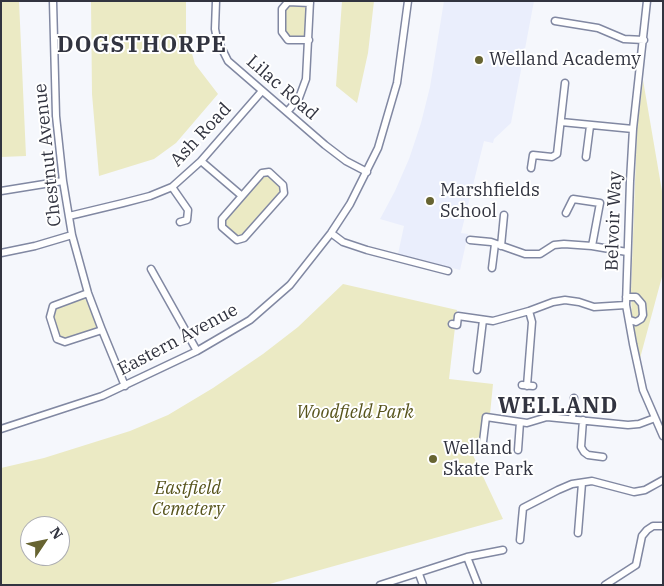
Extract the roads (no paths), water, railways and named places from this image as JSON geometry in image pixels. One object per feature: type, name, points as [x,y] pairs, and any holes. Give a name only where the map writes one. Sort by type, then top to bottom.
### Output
[{"type":"street","name":"Chestnut Avenue","points":[[52,1],[56,116],[63,181],[72,235],[88,293],[125,386]]},
{"type":"street","name":"Lilac Road","points":[[216,1],[216,29],[222,50],[228,61],[325,145],[346,161],[367,172]]},
{"type":"street","name":"Eastern Avenue","points":[[1,429],[85,403],[197,351],[250,320],[290,285],[331,234],[367,172],[378,148],[397,83],[408,1]]},
{"type":"street","name":"Belvoir Way","points":[[647,1],[633,129],[626,305],[643,390],[663,436]]},
{"type":"street","points":[[288,112],[299,98],[305,84],[309,40],[310,2],[288,2],[282,9],[282,32],[288,40],[309,40]]},
{"type":"street","points":[[555,21],[598,28],[624,39],[644,40]]},
{"type":"street","points":[[531,168],[533,155],[552,157],[557,154],[565,83]]},
{"type":"street","name":"Ash Road","points":[[70,216],[123,204],[172,187],[201,161],[262,91]]},
{"type":"street","points":[[561,122],[633,129]]},
{"type":"street","points":[[586,157],[590,126]]},
{"type":"street","points":[[201,161],[242,196]]},
{"type":"street","points":[[269,172],[284,185],[284,193],[244,238],[237,240],[222,227],[222,219],[242,196],[262,173],[269,172]]},
{"type":"street","points":[[1,191],[63,181]]},
{"type":"street","points":[[172,187],[188,210],[187,220],[180,222]]},
{"type":"street","points":[[566,213],[573,199],[600,202],[592,246]]},
{"type":"street","points":[[492,268],[504,215]]},
{"type":"street","points":[[331,234],[343,242],[367,250],[448,271]]},
{"type":"street","points":[[1,253],[35,246],[72,235]]},
{"type":"street","points":[[470,240],[498,245],[525,254],[540,254],[557,245],[592,246],[627,252]]},
{"type":"street","points":[[151,269],[197,351]]},
{"type":"street","points":[[88,293],[53,306],[50,316],[57,339],[65,342],[102,330]]},
{"type":"street","points":[[626,297],[636,297],[642,304],[643,315],[641,319],[636,322],[630,320]]},
{"type":"street","points":[[452,324],[456,325],[458,316],[493,321],[529,311],[552,302],[565,300],[594,307],[626,305]]},
{"type":"street","points":[[527,386],[532,322],[529,311]]},
{"type":"street","points":[[477,370],[483,320]]},
{"type":"street","points":[[572,418],[574,398]]},
{"type":"street","points":[[482,450],[486,417],[527,423],[547,417],[572,418],[628,425],[639,424],[655,418]]},
{"type":"street","points":[[583,420],[581,447],[588,455],[603,457]]},
{"type":"street","points":[[518,450],[520,422]]},
{"type":"street","points":[[520,540],[524,508],[572,484],[592,482],[634,492],[645,490],[663,480]]},
{"type":"street","points":[[578,533],[582,483]]},
{"type":"street","points":[[605,585],[636,565],[642,536],[647,530],[653,526],[663,526]]},
{"type":"street","points":[[380,585],[467,557],[502,550]]},
{"type":"street","points":[[467,557],[478,585]]},
{"type":"street","points":[[419,574],[423,585]]},
{"type":"place","name":"Welland Academy","points":[[479,60]]},
{"type":"place","name":"Marshfields School","points":[[430,201]]},
{"type":"place","name":"Welland Skate Park","points":[[433,459]]},
{"type":"district","name":"DOGSTHORPE","points":[[142,46]]},
{"type":"district","name":"WELLAND","points":[[558,407]]},
{"type":"park label","name":"Woodfield Park","points":[[355,413]]},
{"type":"park label","name":"Eastfield Cemetery","points":[[188,499]]}]
